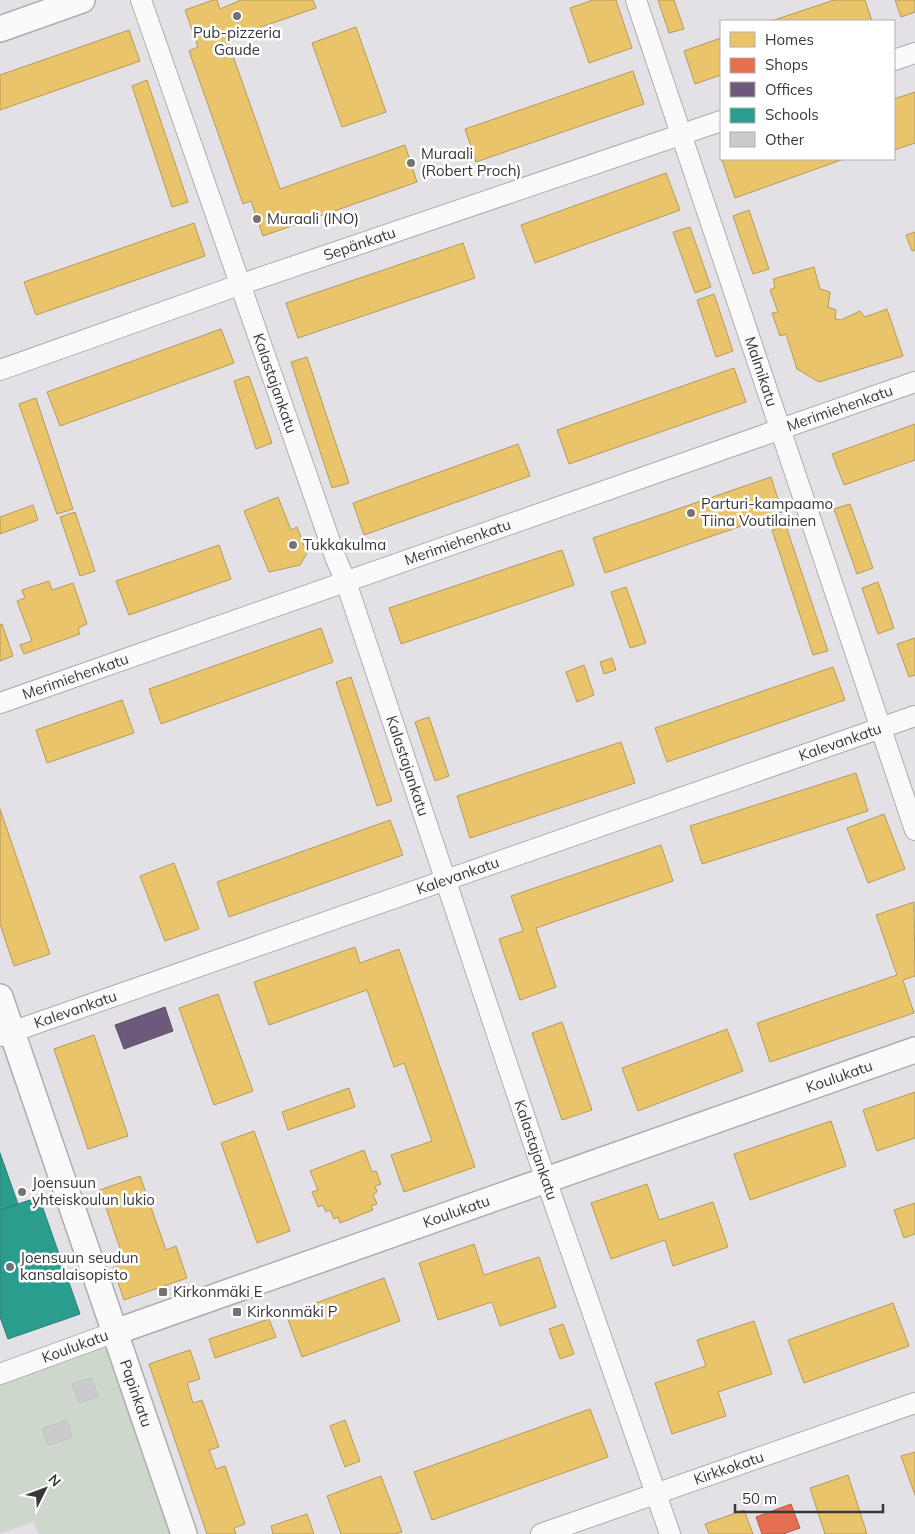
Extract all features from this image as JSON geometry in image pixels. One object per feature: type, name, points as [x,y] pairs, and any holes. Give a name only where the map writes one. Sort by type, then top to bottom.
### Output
[{"type":"street","points":[[0,29],[82,0]]},
{"type":"street","name":"Kalastajankatu","points":[[140,0],[239,285],[346,582],[546,1180],[670,1534]]},
{"type":"street","name":"Malmikatu","points":[[636,0],[915,830]]},
{"type":"street","points":[[895,60],[915,53]]},
{"type":"street","name":"Sepänkatu","points":[[0,370],[239,285],[720,121]]},
{"type":"street","name":"Merimiehenkatu","points":[[0,703],[326,587],[346,582],[915,382]]},
{"type":"street","name":"Kalevankatu","points":[[6,1034],[915,716]]},
{"type":"street","name":"Papinkatu","points":[[0,997],[6,1034],[115,1332],[184,1534]]},
{"type":"street","name":"Koulukatu","points":[[0,1374],[915,1050]]},
{"type":"street","name":"Kirkkokatu","points":[[541,1534],[915,1403]]},
{"type":"shaded area","points":[[110,1345],[174,1534],[39,1534],[33,1522],[0,1534],[0,1383]]},
{"type":"building: Homes","points":[[217,0],[220,9],[241,0],[313,0],[316,8],[227,39],[280,189],[405,145],[417,182],[263,236],[251,201],[243,204],[189,51],[198,47],[185,10]]},
{"type":"building: Homes","points":[[593,0],[616,0],[632,48],[589,63],[570,8]]},
{"type":"building: Homes","points":[[658,0],[674,0],[684,29],[669,33]]},
{"type":"building: Homes","points":[[834,0],[865,0],[872,20],[774,20]]},
{"type":"building: Homes","points":[[895,0],[915,0],[915,12],[901,17]]},
{"type":"building: Homes","points":[[356,27],[386,112],[342,127],[312,43]]},
{"type":"building: Homes","points":[[129,30],[140,61],[0,110],[0,75]]},
{"type":"building: Homes","points":[[720,38],[720,75],[695,84],[684,51]]},
{"type":"building: Homes","points":[[633,71],[644,104],[476,162],[465,129]]},
{"type":"building: Homes","points":[[147,80],[188,202],[172,207],[132,86]]},
{"type":"building: Homes","points":[[915,92],[915,143],[895,150],[895,99]]},
{"type":"building: Homes","points":[[722,160],[841,160],[735,198]]},
{"type":"building: Homes","points":[[666,173],[680,210],[535,263],[521,225]]},
{"type":"building: Homes","points":[[749,210],[769,269],[753,274],[733,216]]},
{"type":"building: Homes","points":[[194,223],[205,256],[36,315],[24,282]]},
{"type":"building: Homes","points":[[690,227],[711,287],[695,293],[673,232]]},
{"type":"building: Homes","points":[[915,232],[915,250],[912,251],[906,235]]},
{"type":"building: Homes","points":[[463,243],[475,278],[298,338],[286,303]]},
{"type":"building: Homes","points":[[814,267],[820,289],[830,292],[828,307],[836,310],[835,319],[841,320],[860,311],[865,317],[887,309],[903,356],[819,382],[797,369],[786,334],[780,336],[772,313],[778,312],[770,290],[775,287],[773,279]]},
{"type":"building: Homes","points":[[714,294],[733,351],[716,357],[697,300]]},
{"type":"building: Homes","points":[[221,329],[234,363],[60,426],[47,392]]},
{"type":"building: Homes","points":[[307,357],[349,483],[332,488],[291,362]]},
{"type":"building: Homes","points":[[734,368],[746,402],[569,464],[557,430]]},
{"type":"building: Homes","points":[[249,376],[272,443],[256,449],[234,381]]},
{"type":"building: Homes","points":[[36,398],[73,509],[57,514],[19,404]]},
{"type":"building: Homes","points":[[915,424],[915,460],[844,485],[832,454]]},
{"type":"building: Homes","points":[[518,444],[530,476],[364,535],[353,503]]},
{"type":"building: Homes","points":[[771,477],[782,512],[605,573],[593,538]]},
{"type":"building: Homes","points":[[278,497],[291,530],[297,527],[307,553],[300,565],[269,572],[244,511]]},
{"type":"building: Homes","points":[[850,504],[873,568],[857,574],[834,509]]},
{"type":"building: Homes","points":[[33,505],[38,520],[0,534],[0,517]]},
{"type":"building: Homes","points":[[75,512],[95,571],[80,576],[60,517]]},
{"type":"building: Homes","points":[[786,526],[828,651],[813,655],[772,530]]},
{"type":"building: Homes","points":[[219,545],[231,579],[129,615],[116,581]]},
{"type":"building: Homes","points":[[562,550],[574,585],[401,644],[389,608]]},
{"type":"building: Homes","points":[[49,581],[52,590],[73,583],[87,624],[78,628],[80,634],[24,654],[20,645],[32,641],[17,601],[25,598],[22,590]]},
{"type":"building: Homes","points":[[878,582],[894,628],[878,634],[862,588]]},
{"type":"building: Homes","points":[[626,587],[646,643],[630,648],[611,592]]},
{"type":"building: Homes","points":[[2,624],[13,656],[0,661],[0,625]]},
{"type":"building: Homes","points":[[321,628],[333,662],[161,724],[149,689]]},
{"type":"building: Homes","points":[[915,638],[915,675],[909,677],[897,644]]},
{"type":"building: Homes","points":[[612,658],[616,670],[604,674],[600,662]]},
{"type":"building: Homes","points":[[584,665],[594,695],[577,702],[566,672]]},
{"type":"building: Homes","points":[[833,667],[845,700],[667,762],[655,728]]},
{"type":"building: Homes","points":[[351,677],[392,801],[377,806],[336,682]]},
{"type":"building: Homes","points":[[122,700],[134,733],[47,763],[36,730]]},
{"type":"building: Homes","points":[[429,717],[449,776],[435,781],[415,722]]},
{"type":"building: Homes","points":[[621,742],[635,783],[470,838],[457,796]]},
{"type":"building: Homes","points":[[856,773],[868,811],[702,864],[690,826]]},
{"type":"building: Homes","points":[[0,809],[50,954],[14,966],[0,924]]},
{"type":"building: Homes","points":[[884,814],[905,869],[868,883],[847,828]]},
{"type":"building: Homes","points":[[390,820],[403,855],[229,917],[217,882]]},
{"type":"building: Homes","points":[[661,845],[673,881],[536,928],[556,987],[520,1000],[499,939],[523,931],[511,896]]},
{"type":"building: Homes","points":[[174,863],[199,929],[165,941],[140,876]]},
{"type":"building: Homes","points":[[914,902],[915,976],[903,980],[914,1013],[770,1062],[757,1023],[897,975],[876,915]]},
{"type":"building: Homes","points":[[355,947],[360,963],[399,949],[475,1167],[404,1192],[391,1155],[432,1141],[404,1063],[394,1067],[367,990],[269,1025],[254,982]]},
{"type":"building: Homes","points":[[218,994],[253,1091],[214,1105],[179,1008]]},
{"type":"building: Homes","points":[[562,1022],[592,1110],[562,1120],[532,1033]]},
{"type":"building: Homes","points":[[727,1029],[743,1071],[638,1111],[622,1068]]},
{"type":"building: Homes","points":[[94,1035],[128,1136],[88,1149],[54,1049]]},
{"type":"building: Homes","points":[[349,1088],[355,1107],[288,1130],[282,1112]]},
{"type":"building: Homes","points":[[915,1092],[915,1138],[877,1151],[863,1110]]},
{"type":"building: Homes","points":[[831,1121],[846,1166],[750,1200],[734,1154]]},
{"type":"building: Homes","points":[[254,1131],[290,1231],[257,1243],[221,1143]]},
{"type":"building: Homes","points":[[364,1150],[372,1172],[376,1171],[381,1184],[375,1186],[377,1192],[373,1194],[377,1204],[371,1206],[373,1210],[340,1223],[338,1217],[334,1219],[330,1210],[326,1212],[323,1205],[318,1207],[312,1192],[318,1190],[310,1171]]},
{"type":"building: Homes","points":[[140,1176],[166,1250],[176,1246],[187,1278],[124,1300],[113,1268],[125,1263],[100,1190]]},
{"type":"building: Homes","points":[[647,1184],[659,1220],[713,1202],[728,1247],[673,1266],[665,1240],[611,1259],[591,1203]]},
{"type":"building: Homes","points":[[915,1203],[915,1234],[904,1238],[894,1210]]},
{"type":"building: Homes","points":[[474,1244],[484,1275],[539,1257],[556,1307],[500,1326],[492,1302],[438,1320],[419,1263]]},
{"type":"building: Homes","points":[[384,1278],[400,1321],[302,1357],[286,1314]]},
{"type":"building: Homes","points":[[893,1303],[909,1346],[804,1383],[788,1340]]},
{"type":"building: Homes","points":[[269,1319],[276,1337],[215,1358],[209,1339]]},
{"type":"building: Homes","points":[[754,1321],[772,1374],[718,1392],[726,1416],[672,1434],[655,1383],[706,1366],[697,1340]]},
{"type":"building: Homes","points":[[563,1324],[574,1354],[560,1359],[549,1329]]},
{"type":"building: Homes","points":[[190,1350],[200,1379],[187,1383],[193,1403],[202,1400],[219,1447],[209,1450],[216,1469],[225,1466],[245,1524],[234,1528],[236,1534],[207,1534],[149,1364]]},
{"type":"building: Homes","points":[[590,1409],[608,1457],[432,1520],[414,1472]]},
{"type":"building: Homes","points":[[345,1420],[360,1461],[345,1467],[330,1426]]},
{"type":"building: Homes","points":[[915,1452],[915,1495],[901,1456]]},
{"type":"building: Homes","points":[[848,1475],[867,1534],[825,1534],[810,1488]]},
{"type":"building: Homes","points":[[381,1476],[402,1532],[395,1534],[341,1534],[327,1496]]},
{"type":"building: Homes","points":[[744,1510],[753,1534],[709,1534],[705,1524]]},
{"type":"building: Homes","points":[[307,1514],[314,1534],[273,1534],[271,1526]]},
{"type":"building: Shops","points":[[791,1504],[800,1528],[783,1534],[762,1534],[756,1517]]},
{"type":"building: Offices","points":[[165,1007],[173,1031],[124,1049],[115,1025]]},
{"type":"building: Schools","points":[[0,1153],[18,1204],[0,1210]]},
{"type":"building: Schools","name":"Joensuun yhteiskoulun lukio","points":[[39,1197],[80,1314],[8,1339],[0,1317],[0,1210]]},
{"type":"building: Other","points":[[91,1378],[98,1396],[79,1403],[72,1384]]},
{"type":"building: Other","points":[[67,1420],[72,1437],[48,1445],[42,1429]]},
{"type":"place","name":"Pub-pizzeria Gaude","points":[[237,16]]},
{"type":"place","name":"Muraali (Robert Proch)","points":[[411,163]]},
{"type":"place","name":"Muraali (INO)","points":[[257,219]]},
{"type":"place","name":"Parturi-kampaamo Tiina Voutilainen","points":[[691,513]]},
{"type":"place","name":"Tukkakulma","points":[[293,545]]},
{"type":"place","name":"Joensuun yhteiskoulun lukio","points":[[22,1192]]},
{"type":"place","name":"Joensuun seudun kansalaisopisto","points":[[10,1267]]},
{"type":"place","name":"Kirkonmäki E","points":[[163,1292]]},
{"type":"place","name":"Kirkonmäki P","points":[[237,1312]]}]
